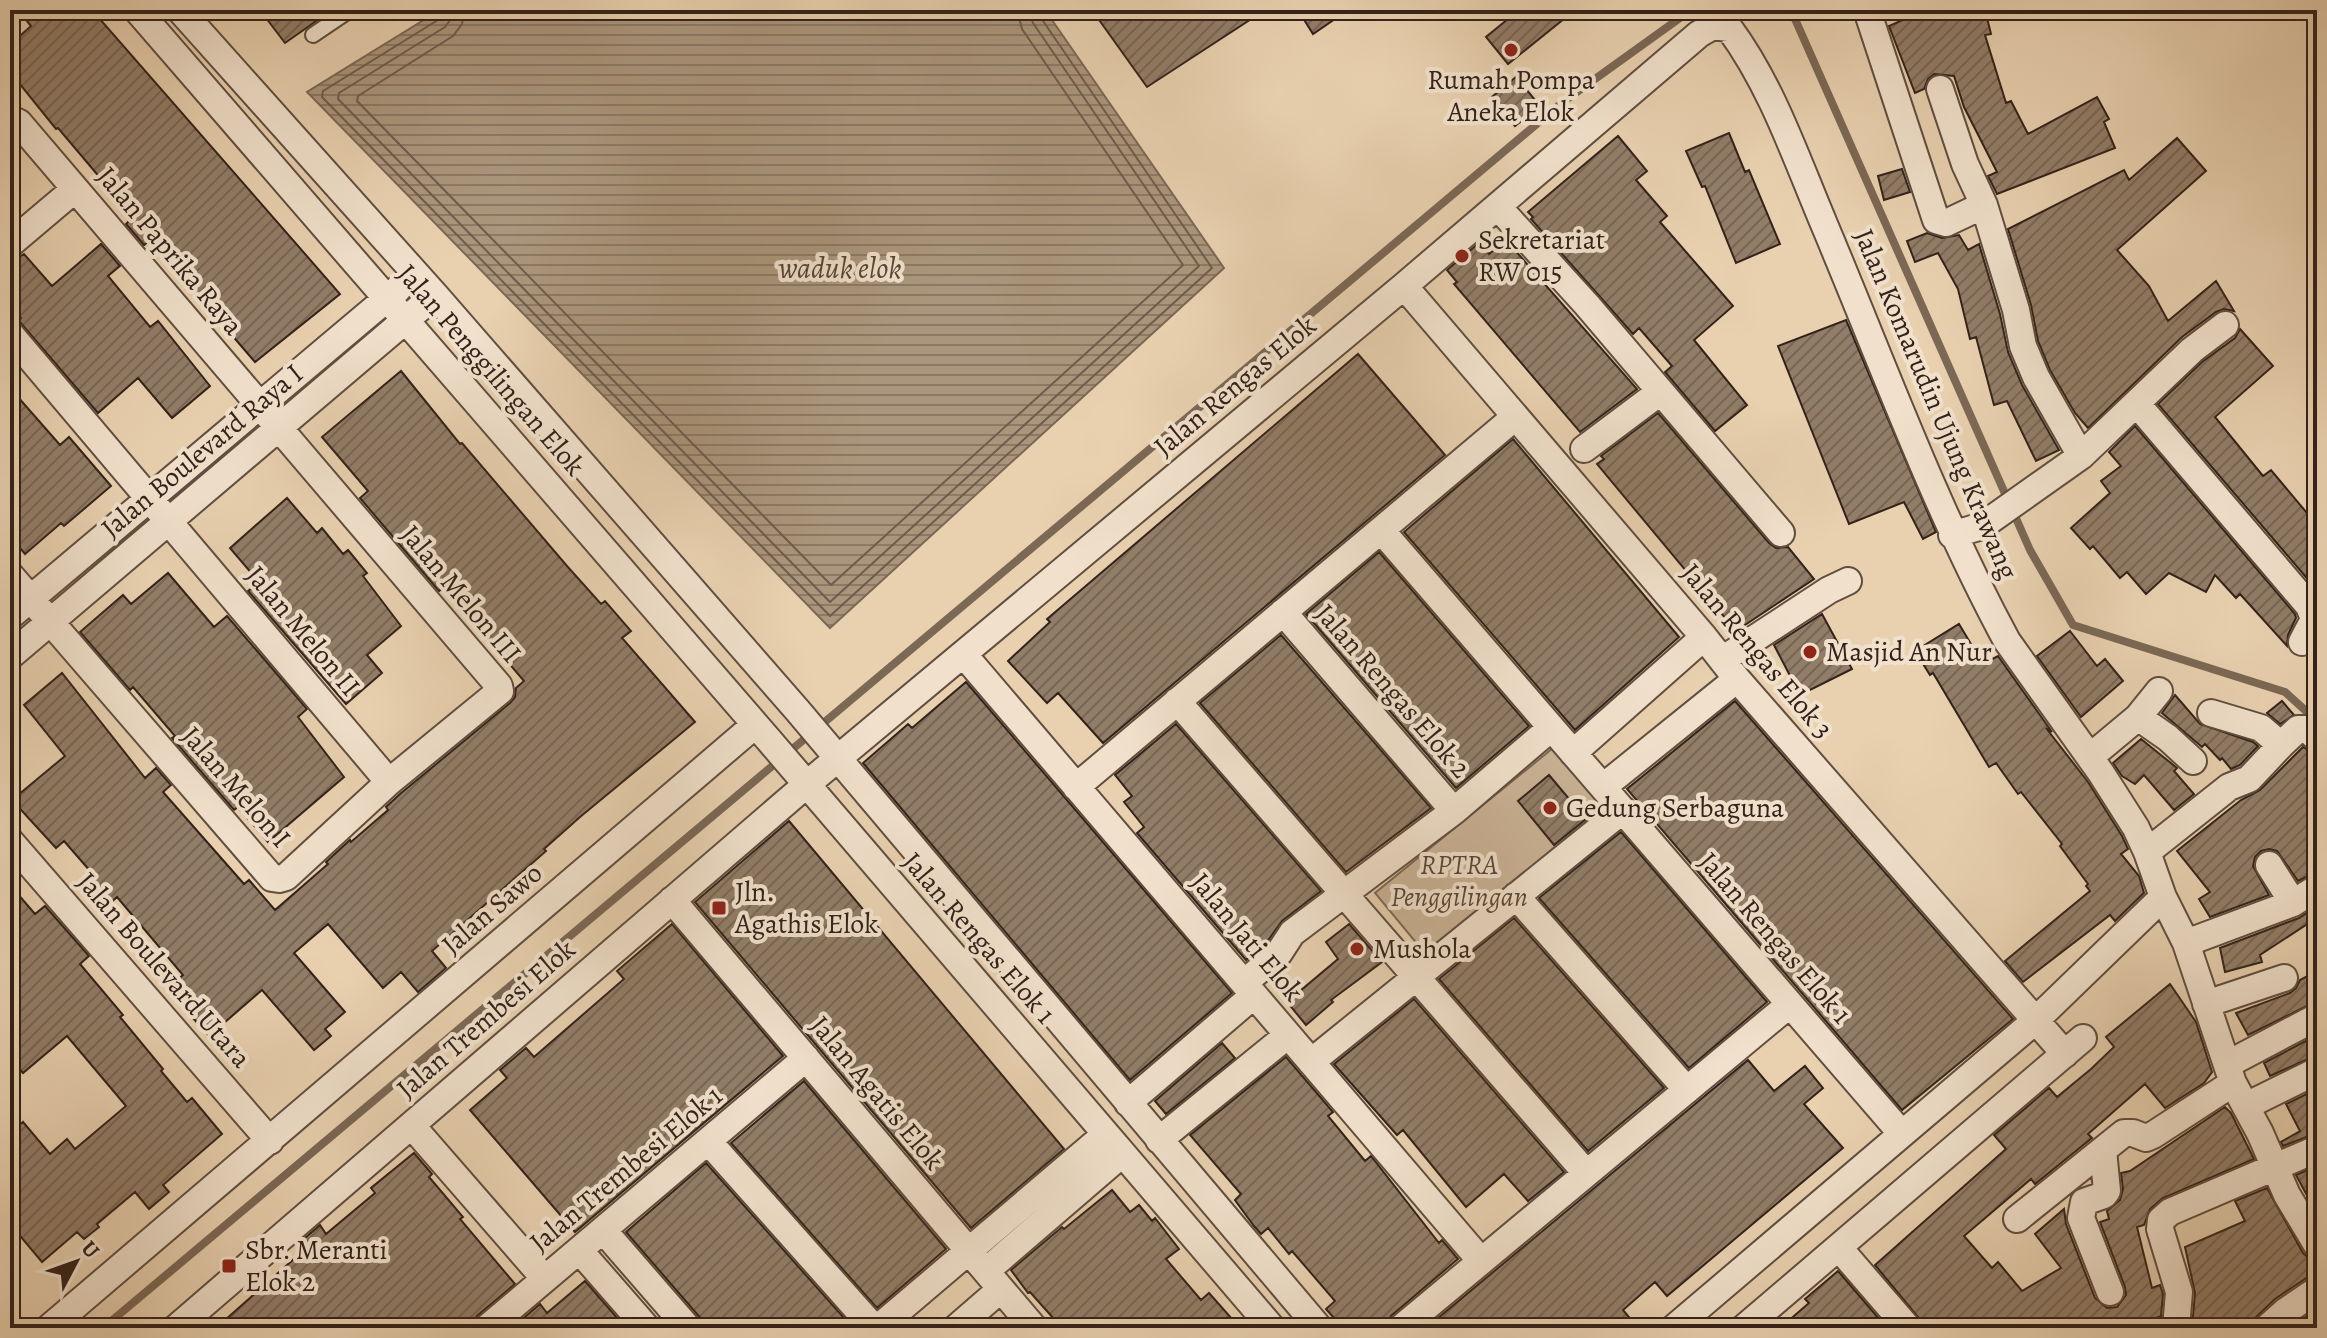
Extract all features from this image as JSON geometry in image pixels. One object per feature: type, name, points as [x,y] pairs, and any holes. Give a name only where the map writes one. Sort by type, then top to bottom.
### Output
[{"type":"street","name":"Jalan Penggilingan Elok","points":[[137,10],[801,779]]},
{"type":"street","name":"Jalan Penggilingan Elok","points":[[180,10],[435,295],[834,754]]},
{"type":"street","points":[[1867,10],[1936,220],[1946,223],[1984,205]]},
{"type":"street","name":"Jalan Komarudin Ujung Krawang","points":[[1671,58],[1706,29],[1730,19],[1779,116],[1952,535],[2007,641],[2124,808],[2147,852],[2163,897],[2186,943],[2230,1074],[2287,1195],[2317,1245]]},
{"type":"street","name":"Jalan Rengas Elok","points":[[834,754],[964,655],[1671,58]]},
{"type":"street","points":[[1940,89],[1965,164],[1984,205],[2016,310],[2023,346],[2036,377],[2081,456]]},
{"type":"street","name":"Jalan Paprika Raya","points":[[10,122],[19,123],[278,428]]},
{"type":"street","points":[[10,244],[75,189]]},
{"type":"street","points":[[1498,207],[1587,305],[1781,533]]},
{"type":"street","name":"Jalan Boulevard Raya I","points":[[10,616],[416,274]]},
{"type":"street","name":"Jalan Rengas Elok 3","points":[[1404,286],[1730,670],[2036,1020],[2074,1046],[1839,1248]]},
{"type":"street","name":"Jalan Boulevard Raya I","points":[[10,656],[435,295]]},
{"type":"street","points":[[1952,535],[1982,526],[2081,456],[2192,350],[2225,325]]},
{"type":"street","name":"Jalan Melon II","points":[[10,334],[389,782]]},
{"type":"street","points":[[1584,449],[1660,392]]},
{"type":"street","points":[[2137,404],[2309,606],[2314,619],[2302,642]]},
{"type":"street","points":[[1076,787],[1515,417]]},
{"type":"street","name":"Jalan Melon III","points":[[278,428],[499,686],[498,695],[389,782]]},
{"type":"street","name":"Jalan Rengas Elok 1","points":[[1381,530],[1902,1134]]},
{"type":"street","points":[[10,575],[51,621]]},
{"type":"street","points":[[1603,787],[1730,670],[1829,590],[1848,581]]},
{"type":"street","name":"Jalan Rengas Elok 2","points":[[1283,612],[1454,811]]},
{"type":"street","name":"Jalan Melon I","points":[[51,621],[272,878],[286,877],[389,782]]},
{"type":"street","points":[[1573,753],[1704,637]]},
{"type":"street","name":"Jalan Jati Elok","points":[[964,655],[1481,1261]]},
{"type":"street","points":[[2090,757],[2138,717],[2159,691]]},
{"type":"street","points":[[1177,701],[1586,1173]]},
{"type":"street","points":[[2211,713],[2261,728],[2281,745]]},
{"type":"street","points":[[2138,717],[2193,761]]},
{"type":"street","points":[[956,1328],[993,1280],[1113,1145],[1135,1112],[1279,953],[1292,933],[1454,811],[1551,728]]},
{"type":"street","points":[[2147,852],[2229,787],[2249,779],[2298,729],[2307,729],[2317,738]]},
{"type":"street","name":"Jalan Sawo","points":[[49,1328],[762,732]]},
{"type":"street","name":"Jalan Rengas Elok 1","points":[[834,754],[1319,1328]]},
{"type":"street","name":"Jalan Trembesi Elok","points":[[176,1328],[672,900],[801,779],[834,754]]},
{"type":"street","name":"Jalan Rengas Elok 1","points":[[801,779],[1272,1328]]},
{"type":"street","points":[[1311,1062],[1623,810]]},
{"type":"street","name":"Jalan Boulevard Utara","points":[[10,841],[270,1141]]},
{"type":"street","points":[[2269,865],[2293,903]]},
{"type":"street","points":[[2186,943],[2293,903],[2317,888]]},
{"type":"street","points":[[1516,896],[1687,1090]]},
{"type":"street","points":[[1674,1328],[2036,1020],[2163,897]]},
{"type":"street","name":"Jalan Agatis Elok","points":[[672,900],[1034,1328]]},
{"type":"street","points":[[2206,1004],[2284,978]]},
{"type":"street","points":[[1401,1328],[1790,1004]]},
{"type":"street","points":[[2017,1219],[2124,1133],[2146,1138],[2153,1135],[2230,1074],[2317,1017]]},
{"type":"street","points":[[1159,1140],[1288,1035]]},
{"type":"street","name":"Jalan Trembesi Elok 1","points":[[487,1328],[806,1058]]},
{"type":"street","points":[[2246,1106],[2317,1071]]},
{"type":"street","points":[[412,1126],[545,1279]]},
{"type":"street","points":[[708,1141],[876,1328],[969,1251],[1113,1145]]},
{"type":"street","points":[[2176,1328],[2179,1292],[2160,1229],[2161,1220],[2170,1212],[2317,1149]]},
{"type":"street","points":[[2103,1150],[2107,1191],[2084,1202],[2081,1218],[2110,1292]]},
{"type":"street","points":[[603,1230],[688,1328]]},
{"type":"street","points":[[1744,1328],[1839,1248],[1908,1328]]},
{"type":"street","points":[[579,1250],[647,1328]]},
{"type":"street","points":[[2267,1328],[2317,1290]]},
{"type":"lane","points":[[313,35],[350,10]]},
{"type":"green space","name":"RPTRA Penggilingan","points":[[1558,744],[1614,806],[1433,963],[1375,893]]},
{"type":"water","name":"waduk elok","points":[[440,10],[1045,10],[1224,268],[830,628],[307,92]]},
{"type":"building","points":[[18,10],[92,10],[340,294],[255,362],[155,246],[149,241],[144,245],[126,224],[131,219],[100,182],[102,180],[10,72],[10,45],[31,26]]},
{"type":"building","points":[[260,10],[332,10],[285,43]]},
{"type":"building","points":[[1092,10],[1265,10],[1147,87]]},
{"type":"building","points":[[1298,10],[1348,10],[1313,34]]},
{"type":"building","name":"Rumah Pompa Aneka Elok","points":[[1519,10],[1575,10],[1508,64],[1486,37]]},
{"type":"building","points":[[1909,10],[1985,10],[1991,34],[1985,35],[2006,103],[2011,101],[2028,134],[2097,97],[2109,119],[2104,122],[2115,148],[1997,194],[1988,176],[1997,172],[1964,107],[1954,76],[1934,74],[1924,89],[1915,93],[1889,26],[1912,16]]},
{"type":"building","points":[[1516,77],[1540,106],[1515,126],[1492,97]]},
{"type":"building","points":[[1729,133],[1745,172],[1749,170],[1780,244],[1736,263],[1705,186],[1702,187],[1686,151]]},
{"type":"building","points":[[1618,136],[1647,171],[1636,180],[1667,216],[1660,222],[1733,306],[1694,340],[1747,405],[1715,431],[1665,372],[1672,366],[1639,328],[1633,334],[1528,212]]},
{"type":"building","points":[[2177,138],[2206,171],[2117,250],[2149,286],[2168,321],[2216,281],[2234,311],[2224,309],[2216,312],[2182,337],[2088,428],[2075,413],[2050,370],[2038,341],[2031,305],[2008,229],[2124,170],[2129,180]]},
{"type":"building","points":[[1902,169],[1910,192],[1884,200],[1878,176]]},
{"type":"building","points":[[1927,233],[1942,238],[1959,235],[1968,250],[1979,244],[2008,352],[2022,385],[2059,450],[2036,461],[2007,401],[1994,405],[1976,337],[1970,339],[1958,289],[1938,253],[1915,262],[1907,241]]},
{"type":"building","points":[[1506,240],[1637,389],[1580,432],[1454,284],[1457,282],[1447,270],[1479,243],[1489,254]]},
{"type":"building","points":[[101,244],[120,266],[108,276],[150,327],[158,321],[210,386],[172,418],[138,378],[98,413],[19,321],[21,318],[10,305],[10,263],[24,254],[52,286]]},
{"type":"building","points":[[1846,320],[1936,532],[1923,539],[1904,502],[1849,524],[1778,346]]},
{"type":"building","points":[[2240,329],[2273,366],[2215,417],[2263,476],[2271,470],[2317,525],[2317,578],[2311,583],[2158,404],[2202,362],[2235,338]]},
{"type":"building","points":[[1358,354],[1445,455],[1103,743],[1058,693],[1047,703],[1008,661],[1050,622],[1047,619]]},
{"type":"building","points":[[401,371],[567,566],[601,604],[605,601],[631,631],[622,638],[695,722],[580,817],[432,951],[446,968],[418,992],[401,972],[383,988],[328,924],[294,953],[345,1012],[325,1029],[331,1036],[314,1050],[262,990],[209,1036],[192,1017],[197,1012],[172,984],[183,975],[117,897],[107,906],[83,879],[91,872],[64,841],[56,848],[12,800],[65,756],[24,705],[62,673],[145,778],[156,768],[171,785],[163,792],[244,884],[249,880],[275,910],[328,864],[326,862],[350,840],[388,810],[386,807],[400,794],[510,703],[515,697],[516,688],[524,681],[444,587],[439,591],[360,498],[368,491],[322,437]]},
{"type":"building","points":[[10,388],[60,445],[69,437],[111,486],[25,554],[10,536]]},
{"type":"building","points":[[1658,413],[1769,543],[1776,548],[1788,547],[1814,579],[1736,631],[1597,464],[1604,459],[1601,456]]},
{"type":"building","points":[[2135,426],[2295,614],[2287,646],[2240,594],[2236,598],[2215,575],[2206,592],[2169,573],[2146,594],[2127,572],[2120,578],[2093,546],[2090,549],[2071,528],[2110,493],[2101,481],[2121,466],[2109,452]]},
{"type":"building","points":[[1513,439],[1679,637],[1575,730],[1404,532]]},
{"type":"building","points":[[287,498],[317,533],[322,528],[343,554],[348,550],[367,573],[363,576],[401,626],[367,655],[382,673],[346,704],[248,591],[259,582],[230,548]]},
{"type":"building","points":[[1379,552],[1529,726],[1456,788],[1306,614]]},
{"type":"building","points":[[168,573],[214,627],[227,616],[307,709],[298,717],[344,777],[268,842],[238,807],[234,810],[133,687],[130,690],[80,632],[123,595],[131,604]]},
{"type":"building","name":"Masjid An Nur","points":[[1822,614],[1852,669],[1800,695],[1774,645]]},
{"type":"building","points":[[1959,624],[1983,664],[1998,656],[2052,732],[2046,728],[2088,782],[2122,836],[2128,849],[2121,854],[2139,876],[2144,893],[2115,921],[2110,915],[2023,982],[2005,961],[2090,891],[2060,846],[2062,844],[2021,792],[2018,794],[1996,763],[1989,767],[1933,673],[1930,675],[1915,651]]},
{"type":"building","points":[[2070,631],[2097,666],[2105,659],[2123,681],[2081,717],[2037,656]]},
{"type":"building","points":[[1281,635],[1431,808],[1346,872],[1200,703]]},
{"type":"building","points":[[966,682],[1232,993],[1130,1080],[863,763],[908,724],[912,728]]},
{"type":"building","points":[[2175,695],[2200,724],[2258,746],[2240,765],[2231,769],[2205,744],[2202,747],[2162,713]]},
{"type":"building","points":[[1735,701],[2013,1019],[1902,1110],[1627,789]]},
{"type":"building","points":[[2282,701],[2294,715],[2280,724],[2267,713]]},
{"type":"building","points":[[1176,724],[1321,891],[1282,921],[1267,942],[1246,960],[1137,833],[1144,827],[1124,802],[1132,796],[1115,775]]},
{"type":"building","points":[[2141,739],[2177,768],[2174,771],[2194,794],[2174,810],[2144,775],[2135,784],[2122,776],[2113,763]]},
{"type":"building","points":[[2303,747],[2317,754],[2317,872],[2298,881],[2277,851],[2261,851],[2255,857],[2253,866],[2269,895],[2210,917],[2199,899],[2210,892],[2177,851],[2241,800],[2260,790]]},
{"type":"building","name":"Gedung Serbaguna","points":[[1549,775],[1586,819],[1554,845],[1518,801]]},
{"type":"building","points":[[789,821],[1064,1149],[971,1228],[695,902]]},
{"type":"building","points":[[1621,832],[1767,1002],[1689,1068],[1539,898]]},
{"type":"building","points":[[10,885],[35,914],[45,906],[89,956],[80,964],[123,1015],[120,1017],[163,1069],[161,1071],[187,1102],[192,1098],[222,1134],[163,1185],[169,1192],[149,1209],[135,1192],[84,1239],[77,1232],[42,1262],[10,1224],[10,1133],[23,1122],[50,1154],[67,1139],[75,1149],[126,1106],[67,1036],[23,1073],[10,1058]]},
{"type":"building","points":[[2310,911],[2315,919],[2260,955],[2262,962],[2225,972],[2220,948]]},
{"type":"building","points":[[1514,918],[1664,1088],[1588,1151],[1439,979]]},
{"type":"building","points":[[672,924],[783,1056],[575,1232],[470,1110],[507,1078],[500,1070],[526,1048],[534,1057],[624,979],[617,971]]},
{"type":"building","points":[[1349,924],[1382,962],[1331,1000],[1333,1002],[1306,1025],[1287,1002],[1338,959],[1326,942]]},
{"type":"building","points":[[2317,971],[2317,1001],[2248,1035],[2236,1013],[2290,993],[2300,980]]},
{"type":"building","points":[[2170,984],[2196,1022],[2212,1072],[2204,1083],[2165,1108],[2145,1084],[2088,1134],[2092,1138],[2035,1184],[2031,1179],[1964,1236],[1992,1268],[1998,1262],[2022,1291],[2061,1268],[2035,1234],[2064,1209],[2066,1224],[2095,1298],[2107,1308],[2117,1307],[2126,1295],[2125,1287],[2100,1222],[2109,1219],[2107,1211],[2120,1200],[2123,1189],[2121,1173],[2130,1171],[2225,1107],[2254,1159],[2163,1198],[2150,1209],[2144,1225],[2137,1227],[2152,1288],[2160,1285],[2163,1294],[2161,1316],[2144,1323],[2145,1328],[1927,1328],[1875,1265],[2006,1149],[1994,1135],[2049,1088],[2057,1097],[2091,1069],[2114,1047],[2106,1037]]},
{"type":"building","points":[[1414,999],[1564,1172],[1528,1201],[1504,1174],[1466,1207],[1403,1130],[1397,1135],[1334,1064]]},
{"type":"building","points":[[2317,1035],[2317,1055],[2270,1076],[2264,1063]]},
{"type":"building","points":[[1222,1043],[1235,1058],[1166,1114],[1155,1101]]},
{"type":"building","points":[[1286,1057],[1333,1112],[1328,1116],[1365,1161],[1371,1156],[1439,1243],[1442,1240],[1458,1259],[1391,1316],[1385,1328],[1343,1328],[1326,1309],[1335,1301],[1268,1228],[1261,1234],[1254,1226],[1235,1200],[1241,1194],[1190,1135]]},
{"type":"building","points":[[1748,1060],[1774,1091],[1805,1066],[1823,1088],[1804,1104],[1843,1148],[1667,1296],[1655,1282],[1623,1310],[1638,1328],[1426,1328]]},
{"type":"building","points":[[804,1081],[946,1249],[877,1308],[731,1143]]},
{"type":"building","points":[[2317,1089],[2317,1133],[2283,1146],[2281,1142],[2300,1131],[2286,1104]]},
{"type":"building","points":[[414,1153],[432,1174],[429,1177],[463,1217],[460,1219],[515,1284],[477,1316],[471,1328],[216,1328],[304,1250],[298,1244],[320,1225],[326,1234],[375,1193],[371,1188]]},
{"type":"building","points":[[706,1163],[853,1328],[709,1328],[626,1232]]},
{"type":"building","points":[[2317,1166],[2317,1214],[2296,1175]]},
{"type":"building","points":[[2267,1188],[2303,1253],[2317,1261],[2317,1274],[2275,1299],[2256,1317],[2251,1328],[2192,1328],[2195,1293],[2185,1247],[2245,1221],[2235,1201]]},
{"type":"building","points":[[1112,1190],[1130,1212],[1139,1205],[1152,1221],[1155,1218],[1179,1249],[1166,1259],[1201,1300],[1209,1293],[1240,1328],[1062,1328],[1028,1293],[1011,1270]]},
{"type":"building","points":[[1838,1271],[1887,1328],[1780,1328],[1809,1303],[1805,1299]]},
{"type":"building","points":[[585,1281],[626,1328],[512,1328],[540,1304],[547,1313]]},
{"type":"building","points":[[2317,1309],[2317,1328],[2291,1328],[2296,1324]]},
{"type":"waterway","points":[[103,1328],[1563,102],[1691,10]]},
{"type":"waterway","points":[[1791,10],[2030,550],[2073,625],[2285,692],[2317,721]]},
{"type":"place","name":"Rumah Pompa Aneka Elok","points":[[1511,50]]},
{"type":"place","name":"Sekretariat RW 015","points":[[1462,256]]},
{"type":"place","name":"Masjid An Nur","points":[[1810,652]]},
{"type":"place","name":"Gedung Serbaguna","points":[[1550,808]]},
{"type":"place","name":"Jln. Agathis Elok","points":[[719,908]]},
{"type":"place","name":"Mushola","points":[[1357,949]]},
{"type":"place","name":"Sbr. Meranti Elok 2","points":[[229,1266]]}]
